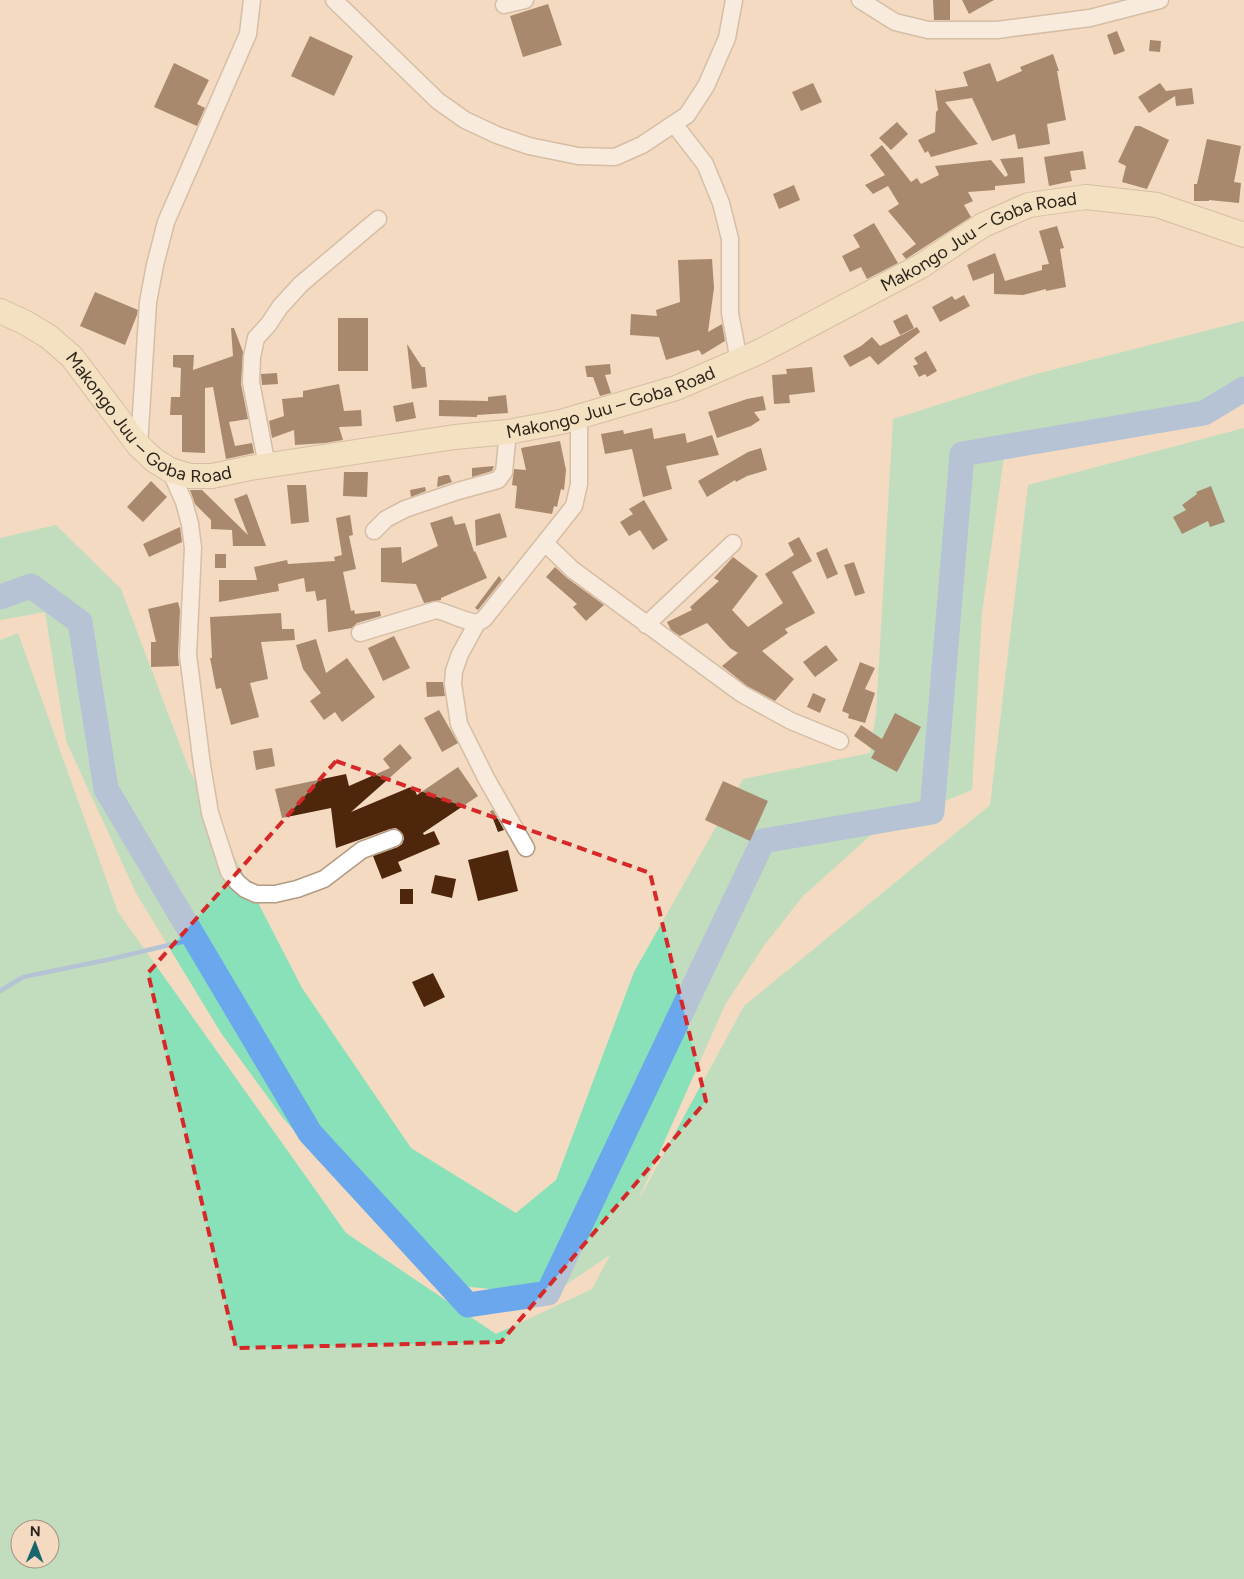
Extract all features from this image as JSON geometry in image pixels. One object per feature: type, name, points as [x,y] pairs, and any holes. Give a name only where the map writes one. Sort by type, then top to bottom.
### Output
[{"type":"street","points":[[139,446],[148,302],[157,257],[166,222],[248,34],[252,0]]},
{"type":"street","points":[[334,0],[438,101],[465,120],[497,135],[529,146],[578,156],[615,157],[642,145],[687,115],[706,86],[727,38],[734,0]]},
{"type":"street","points":[[504,5],[525,0]]},
{"type":"street","points":[[860,0],[894,22],[928,30],[997,30],[1090,18],[1160,0]]},
{"type":"street","points":[[674,124],[705,164],[723,212],[730,239],[730,313],[739,361]]},
{"type":"street","name":"Makongo Juu – Goba Road","points":[[0,311],[26,323],[49,337],[72,357],[139,446],[154,460],[170,470],[190,476],[212,476],[455,437],[508,432],[579,417],[676,388],[759,352],[829,316],[921,266],[984,225],[1029,205],[1086,197],[1157,206],[1244,235]]},
{"type":"street","points":[[267,466],[251,382],[252,357],[256,338],[268,326],[280,307],[301,284],[378,219]]},
{"type":"street","points":[[526,848],[486,778],[459,724],[453,684],[454,671],[460,654],[477,623],[484,619],[574,506],[579,484],[579,417]]},
{"type":"street","points":[[374,531],[386,520],[405,509],[451,493],[498,480],[504,472],[508,432]]},
{"type":"street","points":[[170,470],[184,502],[190,524],[192,548],[188,655],[210,814],[229,872],[245,889],[256,894],[274,894],[297,889],[324,879],[362,850],[394,838]]},
{"type":"street","points":[[545,543],[573,570],[742,694],[791,721],[840,741]]},
{"type":"street","points":[[646,625],[733,543]]},
{"type":"street","points":[[360,633],[436,610],[448,612],[469,622],[477,623]]},
{"type":"highlighted area","points":[[336,761],[650,873],[706,1101],[501,1342],[236,1348],[148,973]]},
{"type":"green space","points":[[1244,321],[1244,389],[1175,427],[1004,457],[982,613],[972,790],[879,828],[803,896],[763,947],[725,1005],[637,1203],[744,1006],[990,805],[1028,485],[1244,428],[1244,1579],[0,1579],[0,640],[18,633],[118,912],[346,1233],[496,1334],[592,1289],[610,1255],[551,1295],[451,1285],[410,1249],[327,1168],[283,1118],[221,1033],[136,893],[66,741],[45,612],[0,620],[0,538],[56,525],[121,589],[189,769],[302,988],[411,1148],[516,1213],[556,1180],[634,972],[743,779],[870,753],[876,714],[893,419],[1032,375]]},
{"type":"building","points":[[933,0],[950,0],[950,20],[934,20]]},
{"type":"building","points":[[962,0],[994,0],[969,14]]},
{"type":"building","points":[[548,4],[562,45],[523,57],[510,16]]},
{"type":"building","points":[[1117,31],[1125,51],[1114,55],[1107,35]]},
{"type":"building","points":[[310,36],[353,56],[334,96],[291,76]]},
{"type":"building","points":[[1150,40],[1161,41],[1160,52],[1149,51]]},
{"type":"building","points":[[1053,54],[1059,71],[1057,71],[1066,120],[1047,124],[1050,144],[1018,149],[1015,134],[992,141],[972,98],[945,102],[978,144],[931,157],[928,151],[925,153],[918,140],[935,132],[936,112],[938,110],[935,89],[937,91],[968,86],[963,72],[990,63],[997,82],[1022,71],[1020,67]]},
{"type":"building","points":[[174,63],[209,80],[197,104],[205,108],[197,126],[154,107]]},
{"type":"building","points":[[813,83],[822,102],[801,111],[792,92]]},
{"type":"building","points":[[1160,83],[1166,91],[1192,88],[1194,104],[1176,106],[1175,96],[1149,113],[1138,97]]},
{"type":"building","points":[[897,122],[908,134],[891,150],[879,138]]},
{"type":"building","points":[[1135,126],[1140,126],[1169,140],[1147,189],[1122,182],[1126,166],[1118,162]]},
{"type":"building","points":[[1207,139],[1241,146],[1234,182],[1241,183],[1239,203],[1209,200],[1194,201],[1194,184],[1197,184]]},
{"type":"building","points":[[882,145],[911,182],[917,178],[921,184],[939,175],[935,166],[991,160],[1005,177],[1008,175],[1000,159],[1023,157],[1025,183],[995,186],[995,190],[968,192],[973,201],[964,205],[971,217],[906,259],[902,254],[916,244],[888,211],[899,204],[888,186],[873,194],[865,185],[885,175],[870,155]]},
{"type":"building","points":[[1083,151],[1086,169],[1070,171],[1072,181],[1049,186],[1044,157]]},
{"type":"building","points":[[794,185],[800,200],[779,209],[773,194]]},
{"type":"building","points":[[874,223],[898,263],[867,279],[861,267],[850,272],[842,256],[860,247],[853,235]]},
{"type":"building","points":[[1057,226],[1064,248],[1060,249],[1066,287],[1046,291],[1046,289],[1023,295],[994,294],[994,273],[973,281],[967,265],[995,253],[1005,281],[1042,270],[1042,265],[1049,264],[1039,231]]},
{"type":"building","points":[[712,259],[714,288],[708,332],[722,324],[725,341],[702,355],[699,350],[666,360],[659,337],[630,335],[631,314],[657,316],[656,310],[680,302],[678,260]]},
{"type":"building","points":[[95,292],[138,310],[125,345],[80,326]]},
{"type":"building","points":[[964,295],[970,306],[940,322],[932,307],[952,296],[955,300]]},
{"type":"building","points":[[907,314],[914,328],[900,335],[893,321]]},
{"type":"building","points":[[338,318],[368,318],[368,371],[338,371]]},
{"type":"building","points":[[917,327],[920,332],[878,365],[870,356],[850,367],[843,356],[872,337],[880,346]]},
{"type":"building","points":[[231,328],[234,328],[243,352],[241,384],[248,419],[229,422],[235,446],[252,443],[254,453],[226,459],[213,387],[205,388],[205,453],[182,452],[182,415],[170,415],[171,397],[180,397],[181,368],[173,367],[173,355],[194,355],[193,370],[233,356]]},
{"type":"building","points":[[407,344],[422,367],[425,367],[427,387],[412,389]]},
{"type":"building","points":[[926,351],[937,371],[927,377],[925,374],[919,377],[913,366],[918,364],[914,358]]},
{"type":"building","points":[[610,364],[611,374],[605,375],[611,393],[600,396],[593,377],[587,377],[585,366]]},
{"type":"building","points":[[812,367],[815,392],[789,395],[790,403],[774,404],[772,375],[787,374],[786,369]]},
{"type":"building","points":[[277,373],[278,384],[262,385],[261,374]]},
{"type":"building","points":[[339,384],[344,411],[361,410],[362,426],[339,427],[343,440],[325,443],[295,445],[294,430],[272,438],[269,421],[284,416],[282,399],[303,397],[303,391]]},
{"type":"building","points":[[506,395],[508,413],[477,415],[477,417],[439,416],[439,400],[488,401],[488,397]]},
{"type":"building","points":[[763,396],[766,410],[754,412],[760,420],[751,426],[717,438],[708,412],[747,399]]},
{"type":"building","points":[[413,402],[416,418],[396,422],[393,406]]},
{"type":"building","points":[[652,428],[654,439],[685,433],[687,443],[712,435],[719,455],[666,466],[672,489],[643,497],[632,449],[605,454],[601,434],[623,430],[624,434]]},
{"type":"building","points":[[560,441],[566,470],[564,490],[561,489],[557,507],[554,506],[552,514],[515,508],[517,486],[512,485],[514,469],[526,470],[521,448]]},
{"type":"building","points":[[761,448],[767,470],[747,476],[736,482],[735,480],[707,497],[698,481],[748,452]]},
{"type":"building","points":[[494,466],[492,471],[472,477],[472,468]]},
{"type":"building","points":[[344,472],[368,472],[367,497],[343,496]]},
{"type":"building","points":[[449,475],[452,482],[437,487],[438,477]]},
{"type":"building","points":[[151,481],[167,497],[143,522],[127,507]]},
{"type":"building","points":[[287,485],[306,485],[309,522],[291,524]]},
{"type":"building","points":[[1211,486],[1225,522],[1210,527],[1208,521],[1182,534],[1173,517],[1186,510],[1182,505],[1197,494],[1196,492]]},
{"type":"building","points":[[425,487],[426,491],[411,497],[410,490]]},
{"type":"building","points":[[190,490],[202,490],[248,535],[234,499],[247,494],[266,546],[233,546],[232,530],[211,529],[211,520],[195,504]]},
{"type":"building","points":[[644,500],[668,540],[653,550],[640,530],[629,536],[620,522],[633,514],[629,509]]},
{"type":"building","points":[[500,513],[507,537],[476,546],[475,520]]},
{"type":"building","points":[[350,515],[353,535],[349,536],[356,569],[343,572],[351,611],[354,610],[355,614],[380,611],[381,616],[357,623],[352,628],[328,632],[326,599],[317,601],[315,591],[306,592],[304,578],[278,584],[279,591],[219,602],[219,580],[257,580],[254,567],[287,560],[288,564],[335,561],[334,557],[342,555],[336,518]]},
{"type":"building","points":[[452,516],[455,525],[465,523],[474,552],[487,578],[441,598],[441,600],[424,603],[416,584],[381,582],[381,548],[401,547],[402,563],[438,546],[430,523]]},
{"type":"building","points":[[180,527],[182,542],[149,557],[143,544]]},
{"type":"building","points":[[799,537],[812,561],[792,572],[815,613],[785,629],[788,633],[762,651],[794,679],[775,701],[747,686],[722,666],[738,653],[730,648],[707,623],[680,636],[671,630],[667,622],[692,610],[690,607],[719,581],[714,578],[733,557],[758,576],[732,610],[748,627],[783,603],[765,574],[794,555],[788,543]]},
{"type":"building","points":[[827,548],[838,574],[827,579],[816,553]]},
{"type":"building","points":[[215,554],[226,554],[226,568],[215,568]]},
{"type":"building","points":[[854,562],[865,593],[855,596],[844,565]]},
{"type":"building","points":[[555,567],[604,605],[586,621],[573,607],[577,604],[546,577]]},
{"type":"building","points":[[499,576],[502,580],[478,610],[475,608]]},
{"type":"building","points":[[178,602],[180,610],[179,666],[151,667],[151,642],[156,642],[148,609]]},
{"type":"building","points":[[281,613],[282,629],[294,629],[295,640],[261,642],[268,679],[250,683],[259,717],[231,725],[221,688],[216,689],[210,658],[212,658],[210,617]]},
{"type":"building","points":[[394,636],[410,668],[383,681],[368,648]]},
{"type":"building","points":[[316,639],[326,673],[347,658],[375,697],[342,722],[335,712],[324,720],[310,701],[321,693],[303,669],[296,645]]},
{"type":"building","points":[[826,645],[838,660],[815,677],[803,662]]},
{"type":"building","points":[[860,662],[875,668],[865,689],[875,693],[865,723],[848,718],[849,714],[842,711]]},
{"type":"building","points":[[426,682],[443,682],[445,696],[427,697]]},
{"type":"building","points":[[813,693],[826,699],[820,713],[807,707]]},
{"type":"building","points":[[439,710],[458,743],[442,752],[424,718]]},
{"type":"building","points":[[895,713],[921,727],[897,772],[871,758],[875,751],[854,736],[861,725],[882,739]]},
{"type":"building","points":[[400,744],[412,758],[351,812],[413,786],[417,795],[458,767],[478,796],[423,833],[424,835],[434,831],[440,844],[398,862],[402,871],[382,879],[373,856],[402,844],[403,834],[396,828],[336,848],[331,808],[282,818],[275,789],[346,774],[349,786],[390,768],[383,759]]},
{"type":"building","points":[[272,748],[275,766],[256,770],[253,751]]},
{"type":"building","points":[[723,781],[768,801],[750,841],[705,820]]},
{"type":"building","points":[[493,810],[504,830],[498,832],[490,811]]},
{"type":"building","points":[[508,850],[518,891],[478,901],[468,860]]},
{"type":"building","points":[[435,875],[456,879],[452,898],[431,893]]},
{"type":"building","points":[[400,889],[413,889],[413,904],[400,904]]},
{"type":"building","points":[[433,973],[445,997],[424,1007],[412,982]]},
{"type":"waterway","points":[[0,597],[31,586],[80,622],[106,789],[310,1133],[468,1305],[548,1293],[763,841],[932,812],[962,454],[1204,413],[1244,389]]},
{"type":"waterway","points":[[0,991],[23,977],[111,959],[194,939]]}]
